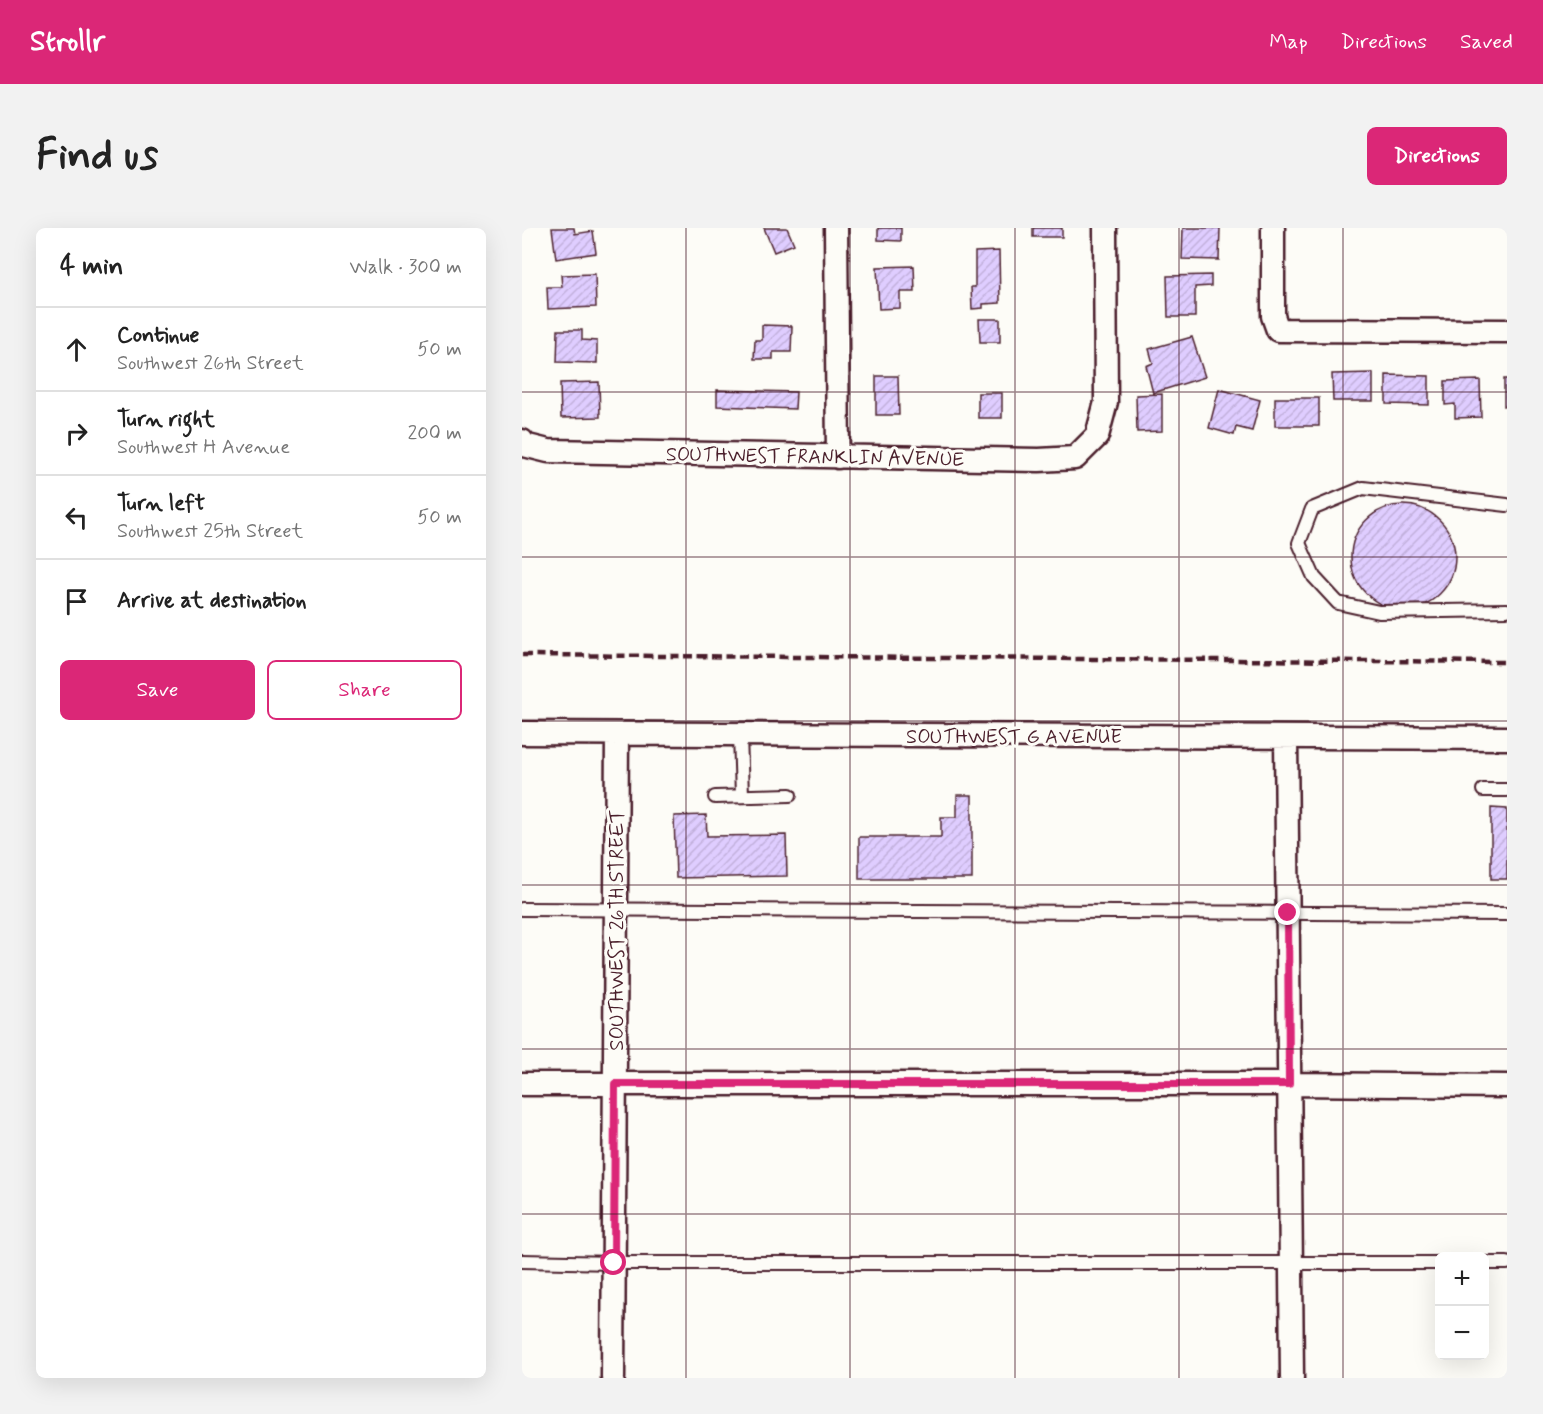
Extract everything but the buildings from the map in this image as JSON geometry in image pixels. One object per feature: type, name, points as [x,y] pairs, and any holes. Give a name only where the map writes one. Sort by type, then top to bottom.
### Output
[{"type":"street","points":[[836,228],[838,457]]},
{"type":"street","name":"SOUTHWEST FRANKLIN AVENUE","points":[[523,443],[548,451],[1039,460],[1075,458],[1097,436],[1106,402],[1105,228]]},
{"type":"street","points":[[1273,228],[1273,316],[1278,330],[1507,331]]},
{"type":"street","name":"SOUTHWEST G AVENUE","points":[[522,733],[1507,738]]},
{"type":"street","name":"SOUTHWEST 26TH STREET","points":[[613,1378],[617,734]]},
{"type":"street","points":[[1286,737],[1292,1378]]},
{"type":"street","points":[[522,1084],[1507,1086]]},
{"type":"lane","points":[[1507,505],[1363,488],[1312,509],[1299,543],[1314,577],[1338,603],[1379,612],[1507,610]]},
{"type":"lane","points":[[741,734],[742,796]]},
{"type":"lane","points":[[1483,790],[1507,790]]},
{"type":"lane","points":[[715,797],[790,795]]},
{"type":"lane","points":[[522,909],[1507,914]]},
{"type":"lane","points":[[522,1261],[1435,1263]]},
{"type":"lane","points":[[1489,1263],[1507,1263]]},
{"type":"railway","points":[[522,655],[1507,662]]},
{"type":"route","points":[[614,1263],[615,1084],[1289,1084],[1288,913]]}]
